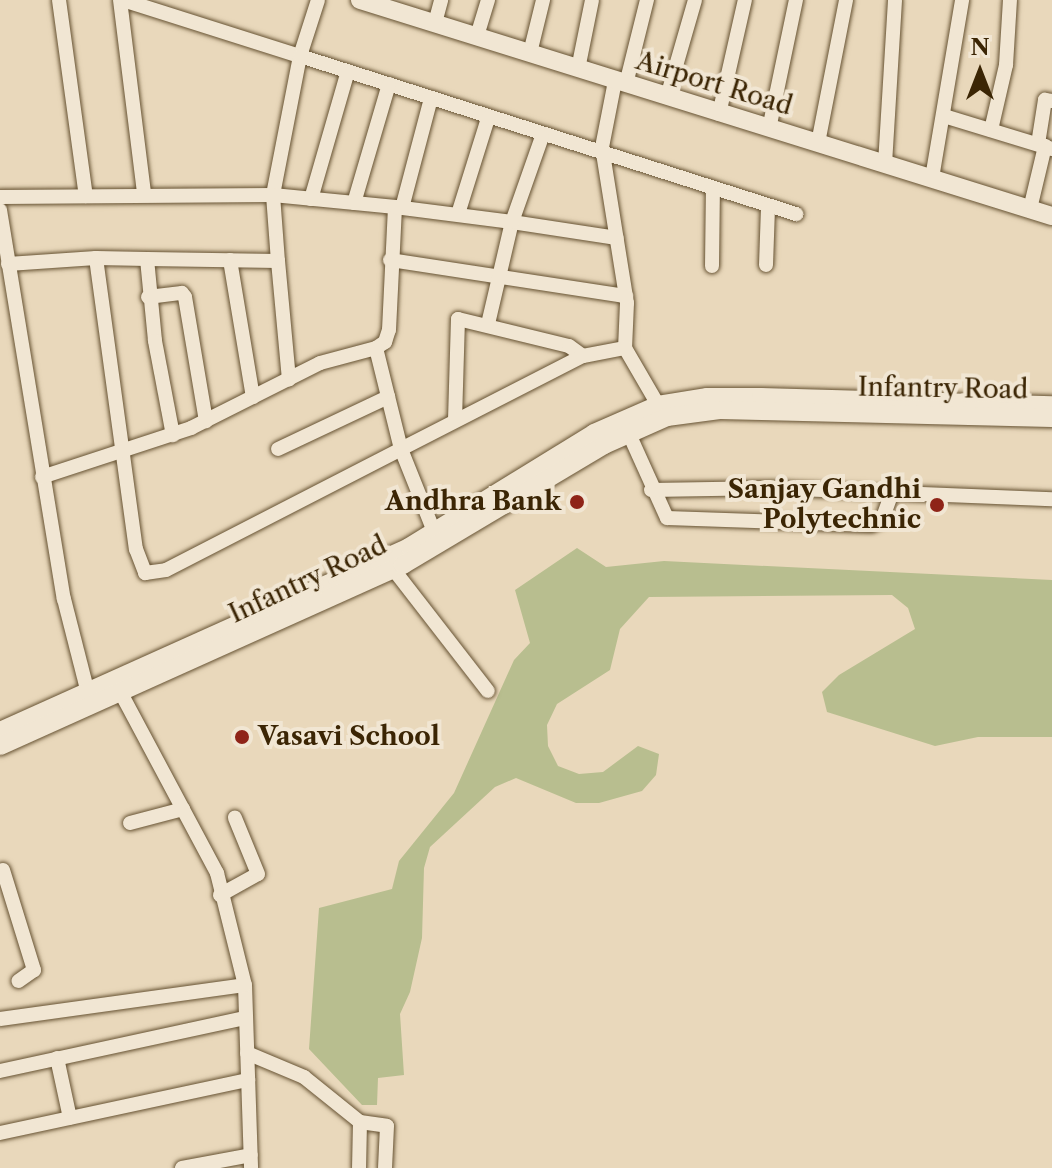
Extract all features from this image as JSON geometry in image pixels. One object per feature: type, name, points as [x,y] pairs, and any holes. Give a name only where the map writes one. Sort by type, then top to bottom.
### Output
[{"type":"street","points":[[59,0],[86,196]]},
{"type":"street","points":[[144,194],[122,0],[389,84],[542,137],[796,214]]},
{"type":"street","points":[[289,379],[273,195],[300,56],[318,0]]},
{"type":"street","points":[[435,23],[441,0]]},
{"type":"street","points":[[477,36],[488,0]]},
{"type":"street","points":[[530,53],[543,0]]},
{"type":"street","points":[[578,69],[592,0]]},
{"type":"street","points":[[647,0],[620,82],[603,153],[626,296],[625,348],[658,405]]},
{"type":"street","points":[[667,97],[695,0]]},
{"type":"street","points":[[719,114],[745,0]]},
{"type":"street","points":[[769,129],[796,0]]},
{"type":"street","points":[[818,143],[846,0]]},
{"type":"street","points":[[885,164],[895,0]]},
{"type":"street","points":[[932,178],[962,0]]},
{"type":"street","points":[[991,130],[1006,65],[1010,0]]},
{"type":"street","name":"Airport Road","points":[[364,1],[408,7],[435,23],[1052,216]]},
{"type":"street","points":[[311,199],[348,71]]},
{"type":"street","points":[[354,203],[389,84]]},
{"type":"street","points":[[42,477],[124,454],[206,421],[320,363],[376,348],[388,336],[390,260],[399,208],[431,98]]},
{"type":"street","points":[[1030,209],[1045,146],[1045,100],[1052,101]]},
{"type":"street","points":[[944,116],[1045,146]]},
{"type":"street","points":[[458,214],[488,118]]},
{"type":"street","points":[[488,324],[512,222],[542,137]]},
{"type":"street","points":[[712,266],[713,189]]},
{"type":"street","points":[[0,197],[273,195],[458,214],[617,238]]},
{"type":"street","points":[[766,265],[768,207]]},
{"type":"street","points":[[0,210],[42,477],[89,700]]},
{"type":"street","points":[[8,264],[96,258],[278,261]]},
{"type":"street","points":[[96,258],[140,567],[154,575],[583,356],[625,348]]},
{"type":"street","points":[[147,259],[148,297],[173,435]]},
{"type":"street","points":[[230,260],[253,397]]},
{"type":"street","points":[[390,260],[498,274],[626,296]]},
{"type":"street","points":[[148,297],[185,297],[206,421]]},
{"type":"street","points":[[455,420],[455,323],[463,318],[569,346],[583,356]]},
{"type":"street","points":[[376,348],[401,449],[437,539]]},
{"type":"street","points":[[278,449],[388,397]]},
{"type":"street","name":"Infantry Road","points":[[0,731],[89,700],[122,695],[394,570],[437,539],[658,405],[748,397],[1052,405]]},
{"type":"street","name":"Infantry Road","points":[[625,425],[707,410],[1052,418]]},
{"type":"street","points":[[625,425],[662,515],[674,520],[871,525],[882,520],[891,495]]},
{"type":"street","points":[[651,490],[773,488],[1052,499]]},
{"type":"street","name":"Infantry Road","points":[[0,746],[89,700],[437,539]]},
{"type":"street","points":[[394,570],[488,691]]},
{"type":"street","points":[[122,695],[217,873],[220,895],[245,985],[251,1161],[182,1168]]},
{"type":"street","points":[[130,823],[183,809]]},
{"type":"street","points":[[220,895],[258,874],[235,818]]},
{"type":"street","points":[[1,867],[34,970],[18,981]]},
{"type":"street","points":[[0,1019],[245,985]]},
{"type":"street","points":[[0,1071],[245,1018]]},
{"type":"street","points":[[247,1053],[304,1077],[360,1122],[387,1126],[385,1168]]},
{"type":"street","points":[[57,1058],[70,1118]]},
{"type":"street","points":[[0,1133],[248,1080]]},
{"type":"street","points":[[359,1168],[360,1122]]},
{"type":"green space","points":[[577,548],[606,567],[664,561],[1052,580],[1052,737],[978,737],[935,746],[827,712],[822,692],[839,675],[915,629],[908,608],[892,595],[649,597],[620,629],[610,670],[557,704],[547,725],[548,746],[558,766],[579,774],[603,772],[638,746],[659,754],[656,775],[642,791],[599,803],[576,803],[516,778],[495,787],[430,847],[424,868],[422,938],[410,992],[400,1014],[404,1075],[378,1078],[377,1105],[362,1105],[309,1049],[319,908],[392,889],[399,861],[454,793],[514,660],[530,643],[515,590]]},
{"type":"place","name":"Andhra Bank","points":[[577,502]]},
{"type":"place","name":"Sanjay Gandhi Polytechnic","points":[[937,505]]},
{"type":"place","name":"Vasavi School","points":[[242,737]]}]
